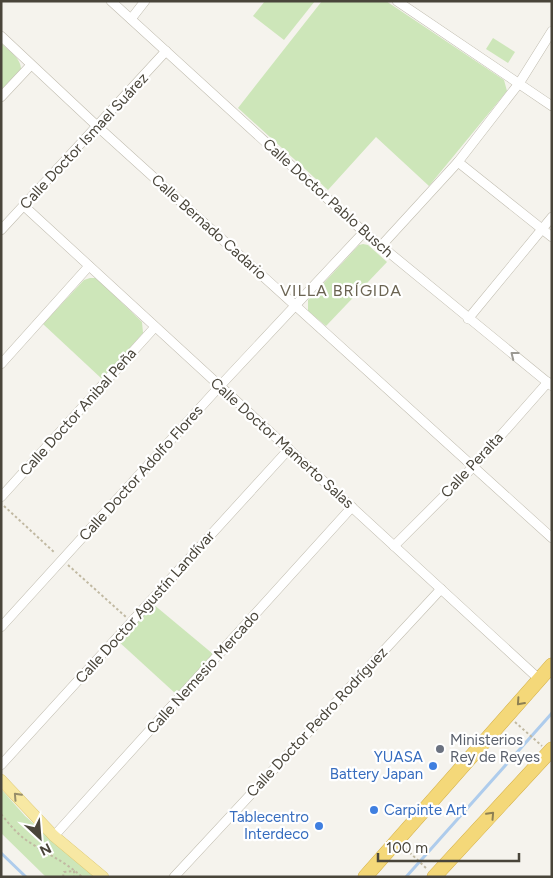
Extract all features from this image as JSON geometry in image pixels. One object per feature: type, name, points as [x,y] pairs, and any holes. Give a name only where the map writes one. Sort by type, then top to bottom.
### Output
[{"type":"highway","points":[[365,877],[552,666]]},
{"type":"highway","points":[[429,872],[552,749]]},
{"type":"main road","points":[[1,780],[54,836],[104,877]]},
{"type":"street","name":"Calle Doctor Pablo Busch","points":[[112,1],[364,232],[468,319],[550,384]]},
{"type":"street","points":[[131,19],[145,1]]},
{"type":"street","points":[[397,1],[520,82],[552,106]]},
{"type":"street","points":[[381,246],[458,162],[520,82],[552,32]]},
{"type":"street","name":"Calle Bernado Cadario","points":[[1,36],[97,126],[552,538]]},
{"type":"street","name":"Calle Doctor Ismael Suárez","points":[[1,230],[166,51]]},
{"type":"street","points":[[1,97],[31,65]]},
{"type":"street","points":[[458,162],[552,237]]},
{"type":"street","name":"Calle Doctor Mamerto Salas","points":[[24,206],[540,680]]},
{"type":"street","points":[[468,319],[552,217]]},
{"type":"street","name":"Calle Doctor Adolfo Flores","points":[[1,626],[219,386],[364,232]]},
{"type":"street","points":[[1,364],[89,266]]},
{"type":"street","name":"Calle Doctor Anibal Peña","points":[[1,497],[155,328]]},
{"type":"street","name":"Calle Peralta","points":[[394,546],[473,467],[550,384]]},
{"type":"street","name":"Calle Doctor Agustín Landívar","points":[[1,765],[289,449]]},
{"type":"street","name":"Calle Nemesio Mercado","points":[[54,836],[352,507]]},
{"type":"street","name":"Calle Doctor Pedro Rodríguez","points":[[174,877],[440,589]]},
{"type":"path","points":[[525,730],[536,740]]},
{"type":"path","points":[[1,814],[23,837],[61,859],[82,877]]},
{"type":"path","points":[[414,857],[429,872]]},
{"type":"path","points":[[63,877],[66,871],[74,871]]},
{"type":"path","points":[[74,871],[74,877]]},
{"type":"green space","points":[[265,1],[315,1],[284,40],[253,16]]},
{"type":"green space","points":[[322,1],[386,1],[504,80],[507,91],[429,186],[376,137],[328,190],[238,108]]},
{"type":"green space","points":[[493,38],[515,52],[508,63],[486,49]]},
{"type":"green space","points":[[1,43],[17,58],[21,69],[1,90]]},
{"type":"green space","points":[[359,245],[368,245],[387,262],[326,326],[308,311],[308,300]]},
{"type":"green space","points":[[96,278],[142,322],[143,333],[102,379],[43,324],[84,280]]},
{"type":"green space","points":[[153,604],[213,654],[176,694],[118,641]]},
{"type":"green space","points":[[1,789],[25,816],[94,877],[46,877],[1,833]]},
{"type":"waterway","points":[[406,877],[552,713]]},
{"type":"waterway","points":[[1,853],[26,877]]},
{"type":"place","name":"Ministerios Rey de Reyes","points":[[440,749]]},
{"type":"place","name":"YUASA Battery Japan","points":[[433,766]]},
{"type":"place","name":"Carpinte Art","points":[[374,810]]},
{"type":"place","name":"Tablecentro Interdeco","points":[[319,826]]},
{"type":"district","name":"VILLA BRÍGIDA","points":[[341,290]]}]
